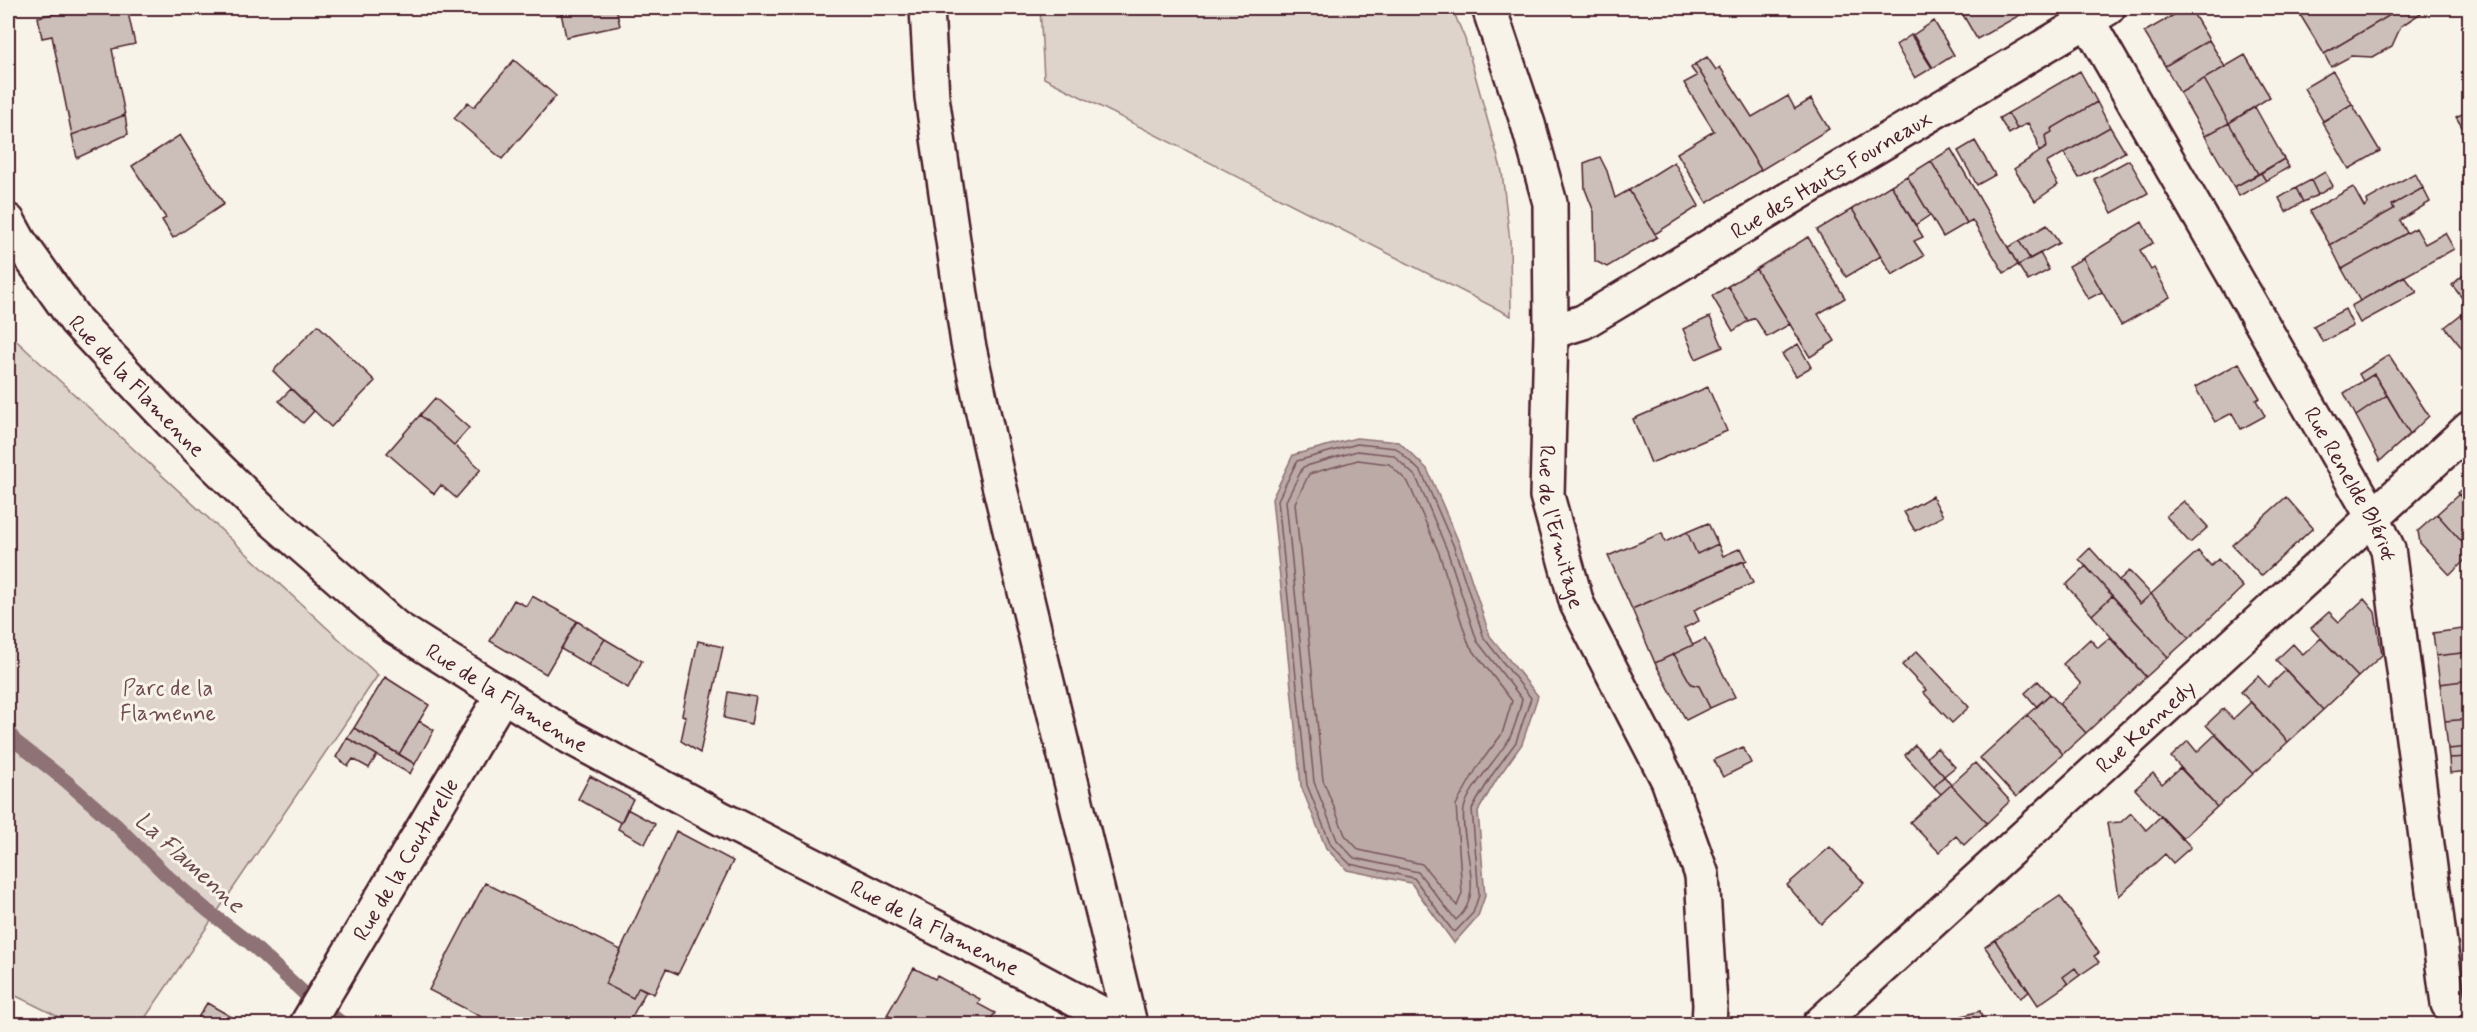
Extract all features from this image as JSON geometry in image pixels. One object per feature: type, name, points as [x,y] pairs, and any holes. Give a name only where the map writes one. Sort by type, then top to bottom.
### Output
[{"type":"street","points":[[927,8],[932,97],[968,343],[996,472],[1072,792],[1130,1024]]},
{"type":"street","name":"Rue de l'Ermitage","points":[[1489,8],[1528,124],[1550,203],[1551,332],[1547,496],[1577,604],[1668,780],[1702,875],[1709,1024]]},
{"type":"street","name":"Rue des Hauts Fourneaux","points":[[1551,332],[1583,322],[2098,14]]},
{"type":"street","name":"Rue Renelde Blériot","points":[[2098,14],[2373,517],[2388,549],[2448,1004]]},
{"type":"street","name":"Rue de la Flamenne","points":[[8,221],[19,241],[76,321],[175,426],[260,509],[395,627],[568,736],[722,819],[1022,971],[1121,1024]]},
{"type":"street","name":"Rue Kennedy","points":[[1820,1024],[2469,428]]},
{"type":"street","name":"Rue de la Couturelle","points":[[307,1024],[503,694]]},
{"type":"green space","points":[[1040,8],[1452,8],[1465,39],[1502,172],[1510,241],[1511,316],[1044,78]]},
{"type":"green space","name":"Parc de la Flamenne","points":[[8,333],[378,675],[141,1024],[73,1024],[8,992]]},
{"type":"water","points":[[1356,438],[1399,442],[1427,469],[1460,545],[1490,636],[1538,696],[1522,744],[1478,811],[1485,896],[1478,916],[1454,943],[1411,883],[1347,870],[1326,848],[1301,786],[1272,499],[1293,455]]},
{"type":"building","points":[[83,8],[127,8],[135,44],[112,49],[125,115],[72,135],[52,36],[42,38],[38,17]]},
{"type":"building","points":[[560,8],[616,8],[620,26],[566,37]]},
{"type":"building","points":[[1959,8],[2016,8],[2020,15],[1977,39]]},
{"type":"building","points":[[2186,8],[2190,8],[2209,40],[2165,66],[2144,32]]},
{"type":"building","points":[[2296,8],[2402,8],[2324,54]]},
{"type":"building","points":[[2402,8],[2417,8],[2421,13],[2401,26],[2392,46],[2373,57],[2351,56],[2331,67],[2324,54]]},
{"type":"building","points":[[1934,21],[1954,55],[1933,68],[1913,35]]},
{"type":"building","points":[[1911,35],[1932,68],[1915,78],[1896,45]]},
{"type":"building","points":[[2209,40],[2225,67],[2180,93],[2165,66]]},
{"type":"building","points":[[2245,55],[2270,97],[2229,123],[2204,79]]},
{"type":"building","points":[[1707,57],[1716,70],[1720,67],[1752,117],[1788,96],[1795,109],[1811,99],[1829,129],[1761,170],[1695,64]]},
{"type":"building","points":[[514,60],[556,96],[502,159],[454,118],[468,102],[474,107]]},
{"type":"building","points":[[1695,64],[1761,170],[1707,203],[1677,153],[1714,131],[1684,83],[1697,76],[1691,68]]},
{"type":"building","points":[[2080,71],[2097,102],[2051,129],[2052,132],[2045,136],[2047,147],[2039,152],[2037,140],[2028,123],[2017,129],[2008,113]]},
{"type":"building","points":[[2333,71],[2352,104],[2323,121],[2304,88]]},
{"type":"building","points":[[2204,79],[2229,123],[2205,136],[2180,93]]},
{"type":"building","points":[[2097,102],[2110,127],[2046,163],[2058,185],[2035,201],[2014,169],[2047,147],[2045,136],[2052,132],[2051,129]]},
{"type":"building","points":[[2352,104],[2380,151],[2349,169],[2322,122]]},
{"type":"building","points":[[2255,107],[2284,159],[2258,174],[2229,123]]},
{"type":"building","points":[[2470,110],[2470,140],[2456,117]]},
{"type":"building","points":[[2008,113],[2017,129],[2009,134],[1999,118]]},
{"type":"building","points":[[125,115],[128,134],[77,158],[72,135]]},
{"type":"building","points":[[2229,123],[2258,174],[2234,187],[2205,136]]},
{"type":"building","points":[[2110,127],[2125,152],[2079,178],[2064,153]]},
{"type":"building","points":[[180,135],[224,204],[173,238],[162,220],[166,218],[132,166]]},
{"type":"building","points":[[1975,141],[1995,175],[1977,185],[1958,151]]},
{"type":"building","points":[[1951,149],[2018,265],[2004,273],[1972,220],[1967,223],[1931,161]]},
{"type":"building","points":[[1600,157],[1615,198],[1629,190],[1657,237],[1607,267],[1595,261],[1594,212],[1585,189],[1584,163]]},
{"type":"building","points":[[2284,159],[2289,167],[2266,181],[2261,173]]},
{"type":"building","points":[[2129,160],[2148,193],[2112,213],[2094,179]]},
{"type":"building","points":[[1931,161],[1967,223],[1943,237],[1907,176]]},
{"type":"building","points":[[1674,162],[1699,206],[1655,234],[1629,190]]},
{"type":"building","points":[[2325,172],[2333,186],[2318,195],[2311,180]]},
{"type":"building","points":[[2261,173],[2266,181],[2239,196],[2234,187]]},
{"type":"building","points":[[2415,173],[2423,188],[2392,205],[2394,209],[2330,245],[2310,211],[2353,187],[2364,207],[2368,204],[2367,200]]},
{"type":"building","points":[[1907,176],[1930,215],[1915,225],[1891,185]]},
{"type":"building","points":[[2311,180],[2318,195],[2303,202],[2296,188]]},
{"type":"building","points":[[1891,185],[1923,237],[1914,241],[1924,256],[1892,275],[1852,209]]},
{"type":"building","points":[[2296,188],[2303,202],[2286,212],[2279,198]]},
{"type":"building","points":[[2423,188],[2430,202],[2400,220],[2407,233],[2342,269],[2330,245],[2394,209],[2392,205]]},
{"type":"building","points":[[1852,209],[1881,256],[1846,277],[1817,230]]},
{"type":"building","points":[[2142,222],[2153,243],[2140,250],[2151,270],[2154,268],[2170,297],[2121,325],[2083,258]]},
{"type":"building","points":[[2047,225],[2059,243],[2030,259],[2019,241]]},
{"type":"building","points":[[2416,228],[2425,244],[2445,233],[2454,249],[2360,301],[2342,269]]},
{"type":"building","points":[[1808,237],[1845,298],[1818,314],[1835,341],[1810,357],[1756,269]]},
{"type":"building","points":[[2019,241],[2030,259],[2018,265],[2008,247]]},
{"type":"building","points":[[2040,253],[2049,270],[2028,281],[2018,265]]},
{"type":"building","points":[[2083,258],[2102,292],[2088,299],[2069,266]]},
{"type":"building","points":[[1756,269],[1790,324],[1767,337],[1755,318],[1748,321],[1728,286]]},
{"type":"building","points":[[2470,269],[2470,308],[2452,285]]},
{"type":"building","points":[[2404,276],[2417,292],[2360,323],[2351,306]]},
{"type":"building","points":[[1728,286],[1748,321],[1733,331],[1712,296]]},
{"type":"building","points":[[2345,309],[2353,326],[2323,342],[2313,326]]},
{"type":"building","points":[[2470,309],[2470,358],[2445,327]]},
{"type":"building","points":[[1710,317],[1723,347],[1696,359],[1683,329]]},
{"type":"building","points":[[318,325],[375,381],[331,427],[273,371]]},
{"type":"building","points":[[1798,344],[1811,367],[1796,376],[1782,354]]},
{"type":"building","points":[[2389,355],[2429,416],[2410,434],[2374,374],[2363,381],[2359,374]]},
{"type":"building","points":[[2239,363],[2260,398],[2256,400],[2265,416],[2241,429],[2232,413],[2215,422],[2195,387]]},
{"type":"building","points":[[2374,374],[2387,395],[2356,416],[2344,393]]},
{"type":"building","points":[[1708,387],[1727,431],[1651,463],[1633,419]]},
{"type":"building","points":[[291,389],[314,411],[303,423],[279,401]]},
{"type":"building","points":[[2387,395],[2410,434],[2380,461],[2356,416]]},
{"type":"building","points":[[435,398],[469,428],[454,445],[420,415]]},
{"type":"building","points":[[420,415],[481,469],[456,498],[441,485],[434,494],[387,453]]},
{"type":"building","points":[[2470,482],[2470,506],[2457,493]]},
{"type":"building","points":[[2459,494],[2470,506],[2470,551],[2437,514]]},
{"type":"building","points":[[1932,496],[1943,516],[1915,531],[1904,512]]},
{"type":"building","points":[[2286,497],[2313,528],[2261,576],[2232,545]]},
{"type":"building","points":[[2184,501],[2208,527],[2190,543],[2166,516]]},
{"type":"building","points":[[2437,514],[2470,551],[2470,555],[2450,575],[2420,543],[2418,531]]},
{"type":"building","points":[[1708,523],[1718,544],[1697,554],[1687,532]]},
{"type":"building","points":[[1687,532],[1697,554],[1718,544],[1723,556],[1741,548],[1747,560],[1632,609],[1608,556],[1662,533],[1665,542]]},
{"type":"building","points":[[2090,548],[2140,604],[2151,594],[2189,638],[2168,657],[2079,559]]},
{"type":"building","points":[[2198,551],[2211,566],[2218,559],[2243,587],[2189,638],[2151,594]]},
{"type":"building","points":[[1743,561],[1753,583],[1694,610],[1699,621],[1684,628],[1693,645],[1655,663],[1632,609]]},
{"type":"building","points":[[2086,566],[2112,596],[2092,615],[2066,585]]},
{"type":"building","points":[[2129,571],[2151,594],[2140,604],[2119,580]]},
{"type":"building","points":[[532,596],[577,621],[546,674],[490,641],[514,600],[526,606]]},
{"type":"building","points":[[2112,596],[2168,657],[2146,677],[2092,615]]},
{"type":"building","points":[[2364,599],[2375,612],[2382,655],[2358,677],[2311,628],[2329,612],[2339,622]]},
{"type":"building","points":[[577,621],[605,639],[588,665],[561,649]]},
{"type":"building","points":[[2470,628],[2470,652],[2436,656],[2433,633]]},
{"type":"building","points":[[2110,638],[2146,677],[2086,733],[2059,704],[2081,684],[2063,664],[2090,639],[2098,648]]},
{"type":"building","points":[[2321,638],[2358,677],[2323,710],[2276,660],[2293,644],[2303,655]]},
{"type":"building","points":[[605,639],[642,661],[628,688],[588,665]]},
{"type":"building","points":[[1705,639],[1735,697],[1710,708],[1699,686],[1691,684],[1674,654]]},
{"type":"building","points":[[698,641],[723,647],[700,753],[681,741],[686,717],[682,715]]},
{"type":"building","points":[[1917,651],[1969,707],[1952,723],[1923,692],[1926,690],[1902,665]]},
{"type":"building","points":[[2470,652],[2470,680],[2440,684],[2436,656]]},
{"type":"building","points":[[1674,654],[1691,684],[1699,686],[1710,708],[1686,720],[1655,663]]},
{"type":"building","points":[[2286,670],[2323,710],[2288,742],[2241,692],[2258,676],[2268,687]]},
{"type":"building","points":[[385,677],[429,705],[399,754],[354,728]]},
{"type":"building","points":[[2470,680],[2470,719],[2445,721],[2440,684]]},
{"type":"building","points":[[2038,681],[2050,694],[2037,707],[2025,693]]},
{"type":"building","points":[[728,692],[756,697],[751,724],[724,718]]},
{"type":"building","points":[[2050,694],[2086,733],[2063,754],[2027,715]]},
{"type":"building","points":[[2251,702],[2288,742],[2253,774],[2206,725],[2223,709],[2233,719]]},
{"type":"building","points":[[2027,715],[2063,754],[2016,797],[1980,758]]},
{"type":"building","points":[[2470,719],[2470,747],[2448,749],[2445,721]]},
{"type":"building","points":[[419,721],[434,730],[415,764],[399,754]]},
{"type":"building","points":[[354,728],[415,764],[410,774],[347,738]]},
{"type":"building","points":[[2216,734],[2253,774],[2217,807],[2171,757],[2188,741],[2197,752]]},
{"type":"building","points":[[347,738],[377,755],[369,768],[353,759],[348,766],[336,757]]},
{"type":"building","points":[[1915,745],[1944,776],[1934,787],[1905,755]]},
{"type":"building","points":[[1743,747],[1751,763],[1723,777],[1714,760]]},
{"type":"building","points":[[2470,747],[2470,757],[2449,758],[2448,749]]},
{"type":"building","points":[[1937,748],[1955,767],[1944,776],[1927,757]]},
{"type":"building","points":[[2470,757],[2470,771],[2450,773],[2449,758]]},
{"type":"building","points":[[1975,763],[2010,801],[1987,823],[1951,785]]},
{"type":"building","points":[[2180,768],[2217,807],[2182,839],[2135,789],[2153,773],[2162,784]]},
{"type":"building","points":[[590,776],[633,799],[621,823],[578,799]]},
{"type":"building","points":[[1944,776],[1951,785],[1941,794],[1934,787]]},
{"type":"building","points":[[1951,785],[1987,823],[1964,845],[1956,836],[1939,852],[1910,822]]},
{"type":"building","points":[[627,809],[655,824],[645,844],[618,829]]},
{"type":"building","points":[[2131,813],[2146,830],[2161,816],[2191,847],[2173,863],[2165,854],[2119,896],[2107,823],[2121,822]]},
{"type":"building","points":[[676,831],[733,861],[678,974],[666,969],[654,994],[639,987],[633,998],[605,984]]},
{"type":"building","points":[[1830,847],[1864,883],[1821,924],[1787,885]]},
{"type":"building","points":[[485,883],[621,950],[605,984],[633,998],[639,987],[646,991],[628,1024],[495,1024],[429,990]]},
{"type":"building","points":[[2060,896],[2099,953],[2094,956],[2099,962],[2080,975],[2075,968],[2063,977],[2068,984],[2038,1005],[1995,940]]},
{"type":"building","points":[[1995,940],[2029,992],[2020,998],[1985,947]]},
{"type":"building","points":[[914,968],[935,979],[937,976],[980,999],[978,1004],[995,1013],[988,1024],[904,1024],[887,1015]]},
{"type":"building","points":[[2075,968],[2080,975],[2068,984],[2063,977]]},
{"type":"building","points":[[207,1003],[244,1024],[194,1024]]},
{"type":"building","points":[[1980,1011],[1984,1024],[1965,1024],[1962,1016]]},
{"type":"waterway","name":"La Flamenne","points":[[8,731],[15,741],[66,781],[116,825],[165,874],[251,944],[306,995],[343,1024]]}]
